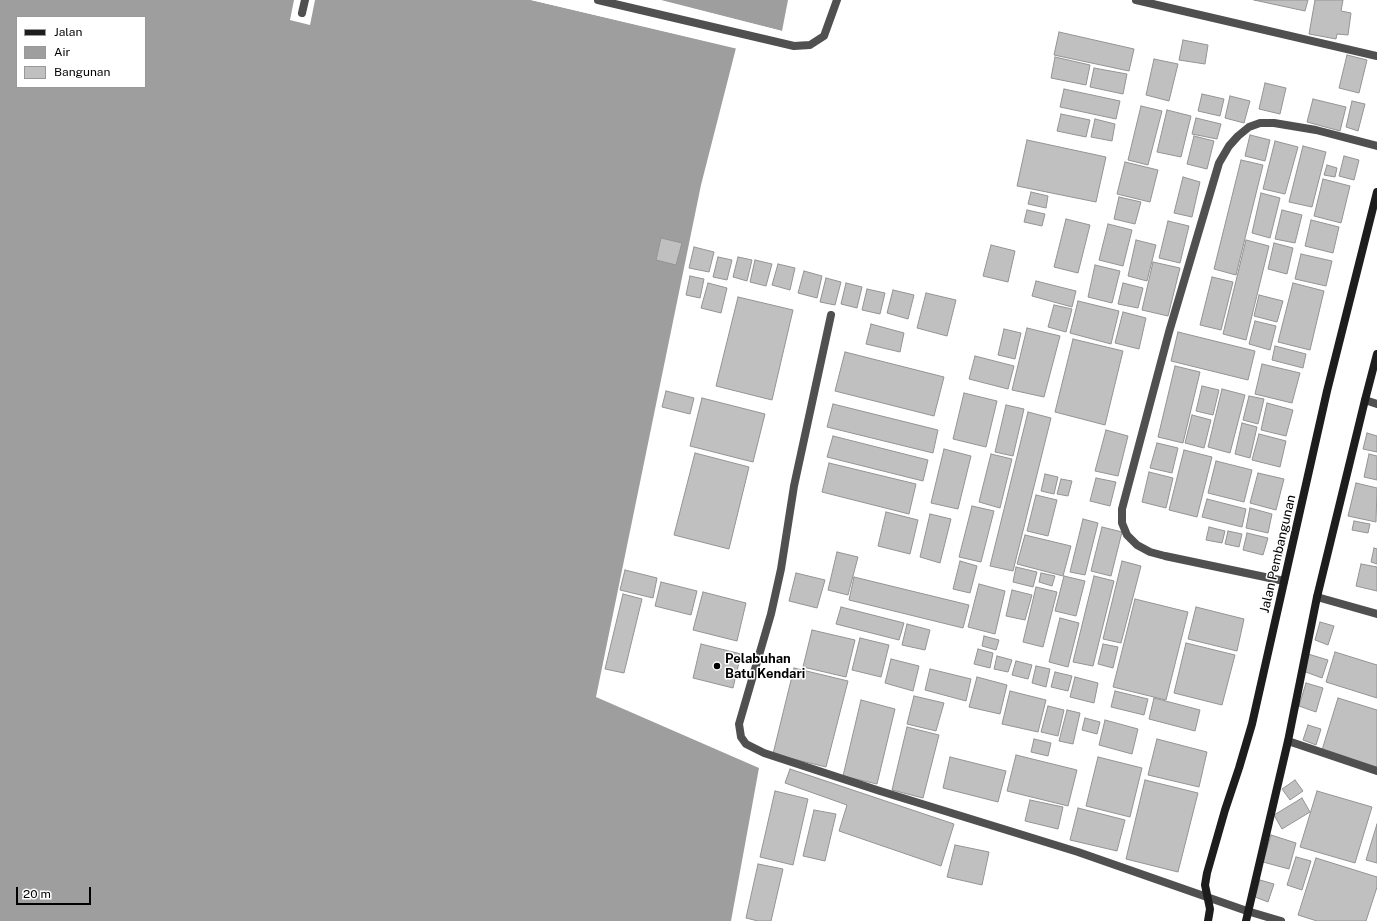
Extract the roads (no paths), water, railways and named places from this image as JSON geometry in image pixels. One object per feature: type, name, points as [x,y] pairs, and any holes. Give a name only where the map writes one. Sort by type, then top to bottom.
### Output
[{"type":"main road","name":"Jalan Pembangunan","points":[[1208,921],[1210,908],[1205,885],[1207,873],[1225,810],[1240,768],[1252,724],[1329,383],[1377,192]]},
{"type":"main road","points":[[1246,921],[1247,911],[1287,744],[1317,597],[1364,400],[1377,354]]},
{"type":"street","points":[[302,12],[304,0]]},
{"type":"street","points":[[598,0],[794,46],[810,45],[824,36],[837,0]]},
{"type":"street","points":[[1136,0],[1377,56]]},
{"type":"street","points":[[1284,581],[1150,552],[1137,545],[1127,535],[1122,523],[1122,509],[1171,325],[1218,163],[1229,146],[1249,127],[1260,123],[1274,123],[1316,130],[1377,146]]},
{"type":"street","points":[[831,315],[794,486],[781,569],[771,614],[740,724],[741,737],[746,744],[764,752],[873,789],[1078,852],[1208,896],[1247,911],[1281,921]]},
{"type":"street","points":[[1364,400],[1377,404]]},
{"type":"street","points":[[1317,597],[1377,614]]},
{"type":"street","points":[[1287,744],[1377,771]]},
{"type":"water","points":[[0,0],[294,0],[290,20],[310,25],[315,0],[531,0],[736,48],[701,185],[596,697],[759,768],[731,921],[0,921]]},
{"type":"water","points":[[661,0],[788,0],[782,31]]},
{"type":"place","name":"Pelabuhan Batu Kendari","points":[[717,666]]}]
